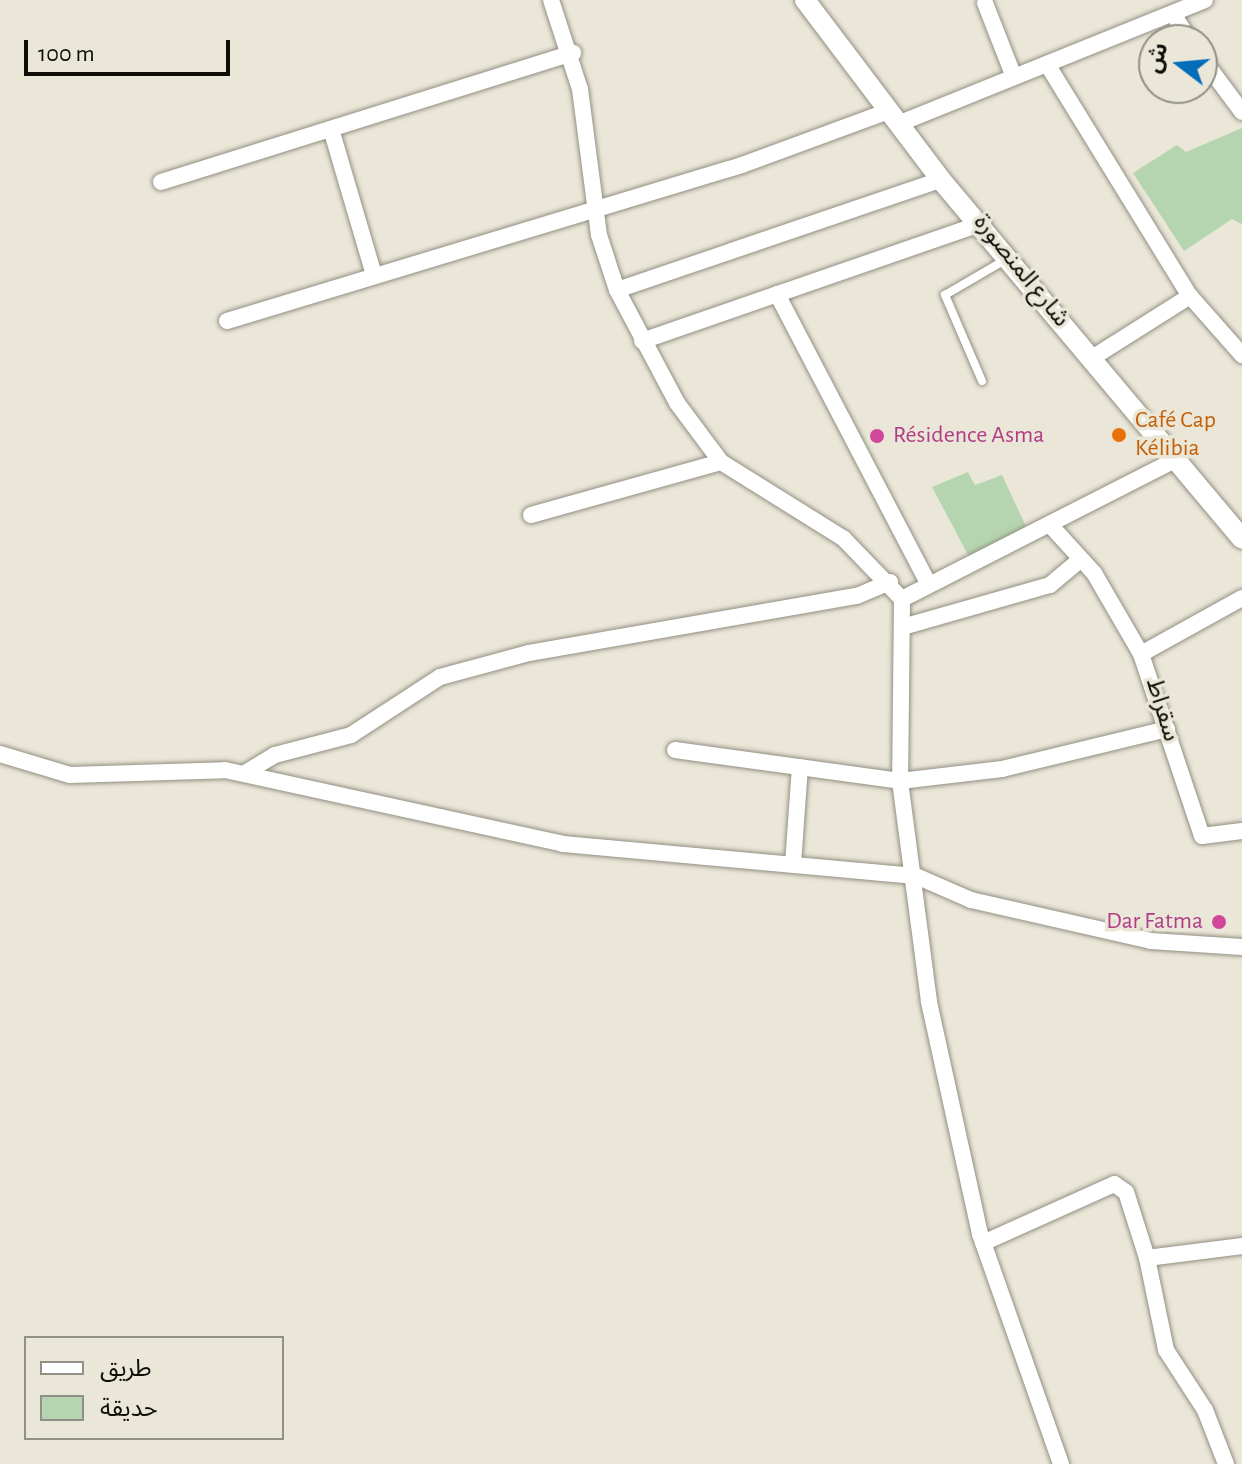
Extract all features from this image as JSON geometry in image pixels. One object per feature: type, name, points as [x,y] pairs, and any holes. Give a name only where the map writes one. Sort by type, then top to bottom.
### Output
[{"type":"street","points":[[551,0],[573,53],[594,207],[617,290],[642,341],[721,462],[844,539],[890,582],[902,599],[906,626],[900,781],[916,876],[929,1002],[983,1243],[1061,1464]]},
{"type":"street","name":"شارع المنصورة","points":[[805,0],[941,180],[983,223],[1242,539]]},
{"type":"street","points":[[227,321],[894,118],[1014,77],[1205,0]]},
{"type":"street","points":[[985,3],[1014,77]]},
{"type":"street","points":[[1173,14],[1180,24]]},
{"type":"street","points":[[161,182],[573,53]]},
{"type":"street","points":[[1047,64],[1190,296],[1242,355]]},
{"type":"street","points":[[1218,80],[1242,112]]},
{"type":"street","points":[[331,129],[374,275]]},
{"type":"street","points":[[617,290],[941,180]]},
{"type":"street","points":[[642,341],[983,223]]},
{"type":"street","points":[[777,294],[929,585]]},
{"type":"street","points":[[1092,358],[1190,296]]},
{"type":"street","points":[[902,599],[1052,527],[1175,460]]},
{"type":"street","points":[[531,515],[721,462]]},
{"type":"street","points":[[1052,527],[1077,562],[1094,573],[1141,654]]},
{"type":"street","points":[[906,626],[1050,585],[1077,562]]},
{"type":"street","points":[[245,773],[275,755],[351,735],[440,677],[529,653],[857,596],[890,582]]},
{"type":"street","name":"سقراط","points":[[1242,598],[1141,654],[1202,836],[1242,831]]},
{"type":"street","points":[[675,750],[900,781],[1002,769],[1167,729]]},
{"type":"street","points":[[0,754],[70,775],[245,773],[563,844],[916,876],[971,900],[1151,941],[1242,947]]},
{"type":"street","points":[[793,864],[800,767]]},
{"type":"street","points":[[983,1243],[1114,1184],[1126,1192],[1147,1258],[1166,1350],[1205,1410],[1226,1464]]},
{"type":"street","points":[[1147,1258],[1242,1246]]},
{"type":"lane","points":[[982,381],[945,295],[1010,257]]},
{"type":"green space","points":[[1242,128],[1242,224],[1232,219],[1184,251],[1133,173],[1177,145],[1186,152]]},
{"type":"green space","points":[[968,472],[975,485],[1002,475],[1030,535],[974,566],[932,487]]},
{"type":"place","name":"Café Cap Kélibia","points":[[1119,435]]},
{"type":"place","name":"Résidence Asma","points":[[877,436]]},
{"type":"place","name":"Dar Fatma","points":[[1219,922]]}]
